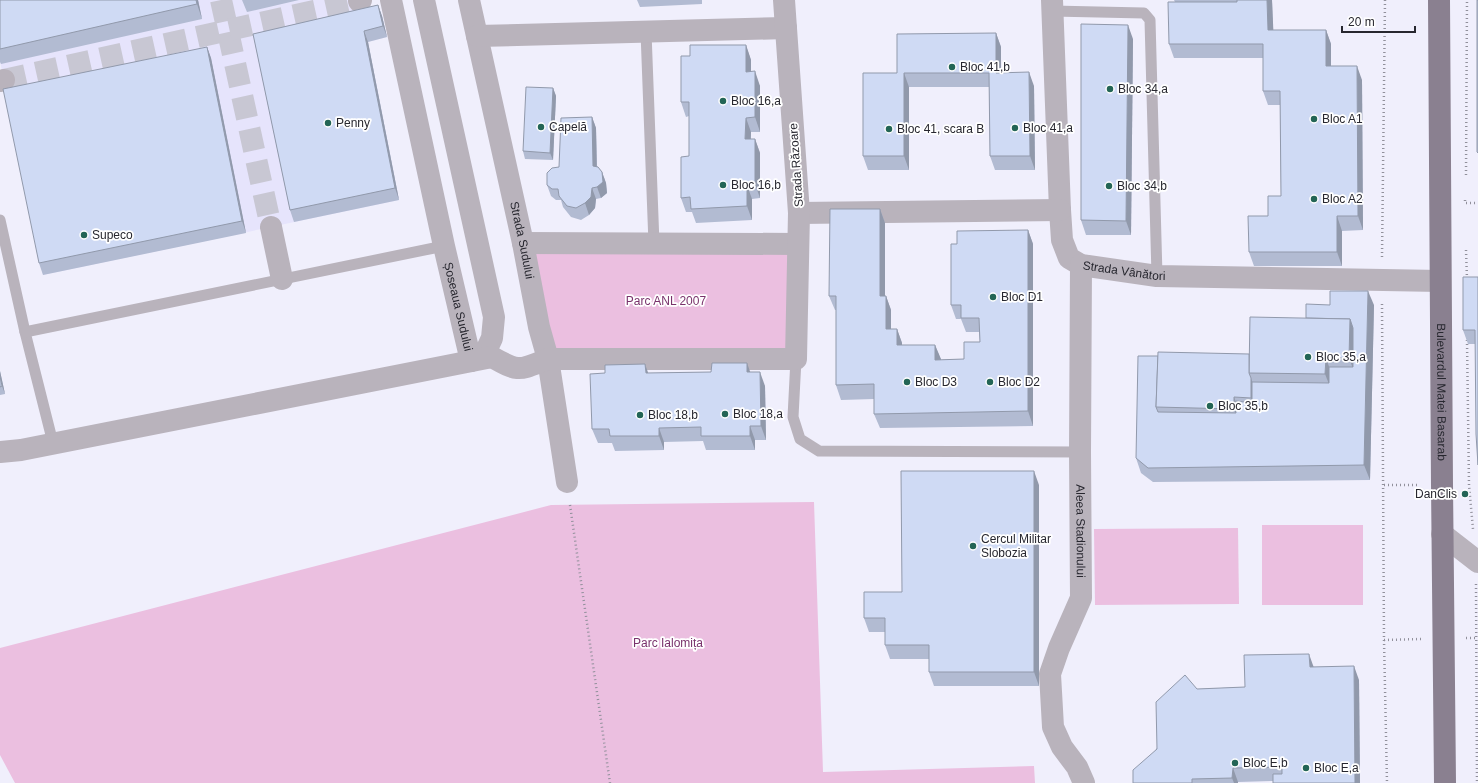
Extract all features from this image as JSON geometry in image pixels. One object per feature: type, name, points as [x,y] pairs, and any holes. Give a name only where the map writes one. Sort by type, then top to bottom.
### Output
[{"type":"main road","name":"Bulevardul Matei Basarab","points":[[1439,0],[1445,783]]},
{"type":"street","name":"Șoseaua Sudului","points":[[392,0],[444,246],[471,361],[485,353],[492,338],[494,317],[424,0]]},
{"type":"street","name":"Strada Sudului","points":[[469,0],[523,243],[539,327],[548,359],[567,482]]},
{"type":"street","name":"Strada Răzoare","points":[[784,0],[799,214],[1060,210]]},
{"type":"street","name":"Strada Vânători","points":[[1052,5],[1062,240],[1069,258],[1081,265],[1157,276],[1440,281]]},
{"type":"street","points":[[477,36],[786,28]]},
{"type":"street","points":[[0,456],[10,451],[53,444],[492,357],[508,366],[520,370],[548,359],[796,359],[799,214]]},
{"type":"street","points":[[271,227],[282,279]]},
{"type":"street","points":[[523,243],[798,244]]},
{"type":"street","name":"Aleea Stadionului","points":[[1081,265],[1081,598],[1059,648],[1050,674],[1053,727],[1062,747],[1077,767],[1084,783]]},
{"type":"street","points":[[1442,534],[1478,562]]},
{"type":"lane","points":[[1052,5],[1144,13],[1150,20],[1157,276]]},
{"type":"lane","points":[[646,32],[654,244]]},
{"type":"lane","points":[[0,220],[25,332],[53,444]]},
{"type":"lane","points":[[25,332],[444,246]]},
{"type":"lane","points":[[796,359],[793,417],[800,439],[819,451],[1080,452]]},
{"type":"path","points":[[1385,0],[1382,280],[1384,640],[1387,783]]},
{"type":"path","points":[[1466,180],[1467,0]]},
{"type":"path","points":[[1466,195],[1466,211]]},
{"type":"path","points":[[1465,203],[1478,203]]},
{"type":"path","points":[[1466,242],[1466,281]]},
{"type":"path","points":[[1467,336],[1470,484]]},
{"type":"path","points":[[567,482],[610,783]]},
{"type":"path","points":[[1476,638],[1477,783]]},
{"type":"shaded area","points":[[0,0],[359,0],[363,21],[382,16],[387,37],[368,42],[399,200],[43,275],[0,61]]},
{"type":"green space","name":"Parc ANL 2007","points":[[523,243],[798,244],[796,359],[548,359]]},
{"type":"green space","name":"Parc Ialomița","points":[[814,502],[823,772],[1034,766],[1035,783],[15,783],[0,755],[0,648],[551,505]]},
{"type":"green space","points":[[1262,525],[1363,525],[1363,605],[1262,605]]},
{"type":"green space","points":[[1238,528],[1239,604],[1095,605],[1094,529]]},
{"type":"building","points":[[0,0],[196,0],[197,4],[0,49]]},
{"type":"building","points":[[1237,0],[1267,0],[1268,30],[1326,30],[1326,66],[1357,66],[1358,216],[1337,216],[1337,252],[1249,252],[1248,216],[1268,216],[1268,196],[1281,196],[1280,91],[1263,91],[1263,44],[1169,44],[1168,2],[1237,2]]},
{"type":"building","points":[[1478,0],[1478,153],[1477,152]]},
{"type":"building","name":"Penny","points":[[378,5],[383,26],[364,31],[395,188],[290,210],[253,34]]},
{"type":"building","points":[[1081,24],[1128,25],[1126,221],[1081,220]]},
{"type":"building","points":[[996,33],[996,73],[1029,72],[1030,156],[990,156],[989,73],[904,73],[904,156],[863,156],[863,73],[897,73],[897,34]]},
{"type":"building","points":[[690,45],[746,45],[746,72],[755,71],[755,117],[746,118],[745,139],[755,139],[755,184],[747,185],[747,206],[691,209],[690,197],[681,198],[681,157],[689,156],[689,102],[681,102],[681,56],[690,56]]},
{"type":"building","points":[[207,47],[242,221],[39,263],[3,89]]},
{"type":"building","name":"Capelă","points":[[526,87],[553,88],[550,153],[523,151]]},
{"type":"building","points":[[592,117],[593,166],[598,167],[602,172],[603,182],[597,187],[592,188],[591,197],[585,203],[576,208],[567,206],[559,196],[558,189],[552,189],[547,185],[547,173],[552,168],[559,167],[561,118]]},
{"type":"building","points":[[830,209],[880,209],[880,296],[886,296],[886,329],[897,329],[897,345],[935,345],[935,360],[964,359],[964,342],[980,342],[979,318],[961,318],[961,305],[951,305],[951,244],[957,244],[957,231],[1028,230],[1028,411],[874,414],[874,384],[836,385],[836,296],[829,296]]},
{"type":"building","points":[[1463,277],[1478,277],[1478,465],[1476,434],[1475,330],[1463,330]]},
{"type":"building","points":[[1330,291],[1368,291],[1364,465],[1148,468],[1136,458],[1138,356],[1158,356],[1156,407],[1158,412],[1236,413],[1236,401],[1252,403],[1252,382],[1329,383],[1329,367],[1353,367],[1353,328],[1350,319],[1306,318],[1306,304],[1330,305]]},
{"type":"building","points":[[1250,317],[1350,319],[1349,358],[1326,358],[1325,374],[1249,373]]},
{"type":"building","points":[[1158,352],[1249,354],[1251,398],[1234,397],[1234,409],[1156,407]]},
{"type":"building","points":[[712,363],[747,363],[747,372],[760,372],[761,426],[750,426],[750,436],[701,436],[701,427],[659,428],[659,436],[610,436],[609,429],[592,429],[590,374],[605,373],[605,365],[645,364],[646,373],[711,372]]},
{"type":"building","points":[[0,376],[2,386],[0,387]]},
{"type":"building","name":"Cercul Militar Slobozia","points":[[901,471],[1034,471],[1034,672],[929,672],[929,645],[885,645],[885,618],[864,618],[864,592],[902,592]]},
{"type":"building","points":[[1309,654],[1310,667],[1354,666],[1355,783],[1273,783],[1273,774],[1282,774],[1282,767],[1233,768],[1232,778],[1192,779],[1192,783],[1133,783],[1133,770],[1157,749],[1156,702],[1185,675],[1197,689],[1245,687],[1244,655]]},
{"type":"tunnel","points":[[221,0],[271,227]]},
{"type":"tunnel","points":[[4,80],[359,1]]},
{"type":"place","name":"Bloc 41,b","points":[[952,67]]},
{"type":"place","name":"Bloc 34,a","points":[[1110,89]]},
{"type":"place","name":"Bloc 16,a","points":[[723,101]]},
{"type":"place","name":"Bloc A1","points":[[1314,119]]},
{"type":"place","name":"Penny","points":[[328,123]]},
{"type":"place","name":"Capelă","points":[[541,127]]},
{"type":"place","name":"Bloc 41,a","points":[[1015,128]]},
{"type":"place","name":"Bloc 41, scara B","points":[[889,129]]},
{"type":"place","name":"Bloc 16,b","points":[[723,185]]},
{"type":"place","name":"Bloc 34,b","points":[[1109,186]]},
{"type":"place","name":"Bloc A2","points":[[1314,199]]},
{"type":"place","name":"Supeco","points":[[84,235]]},
{"type":"place","name":"Bloc D1","points":[[993,297]]},
{"type":"place","name":"Bloc 35,a","points":[[1308,357]]},
{"type":"place","name":"Bloc D3","points":[[907,382]]},
{"type":"place","name":"Bloc D2","points":[[990,382]]},
{"type":"place","name":"Bloc 35,b","points":[[1210,406]]},
{"type":"place","name":"Bloc 18,a","points":[[725,414]]},
{"type":"place","name":"Bloc 18,b","points":[[640,415]]},
{"type":"place","name":"DanClis","points":[[1465,494]]},
{"type":"place","name":"Cercul Militar Slobozia","points":[[973,546]]},
{"type":"place","name":"Bloc E,b","points":[[1235,763]]},
{"type":"place","name":"Bloc E,a","points":[[1306,768]]}]
